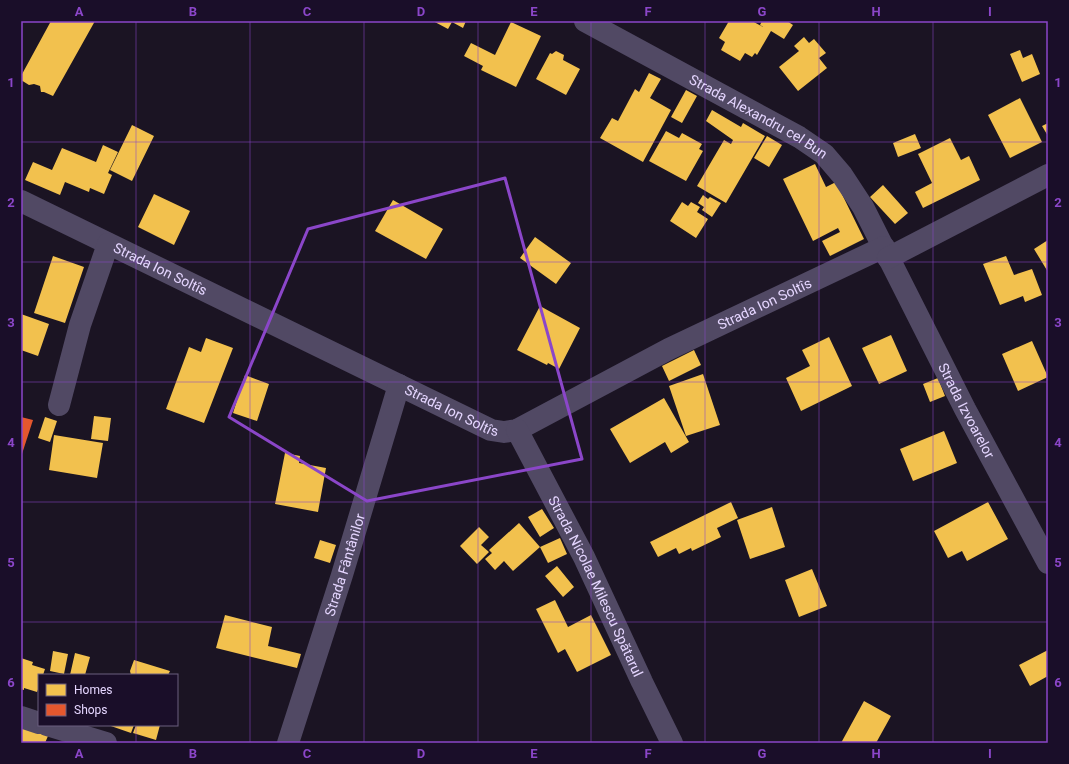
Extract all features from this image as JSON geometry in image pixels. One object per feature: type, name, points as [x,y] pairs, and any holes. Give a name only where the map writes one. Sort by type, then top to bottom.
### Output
[{"type":"street","name":"Strada Alexandru cel Bun","points":[[585,21],[799,137],[824,154],[842,175],[863,207],[886,252]]},
{"type":"street","name":"Strada Ion Soltîs","points":[[21,201],[491,430],[504,432],[517,430],[669,349],[886,252],[1048,175]]},
{"type":"street","points":[[59,405],[80,325],[108,244]]},
{"type":"street","name":"Strada Izvoarelor","points":[[886,252],[965,409],[1048,563]]},
{"type":"street","name":"Strada Fântânilor","points":[[288,743],[342,575],[399,385]]},
{"type":"street","name":"Strada Nicolae Milescu Spătarul","points":[[517,430],[584,557],[672,743]]},
{"type":"street","points":[[21,717],[38,723]]},
{"type":"street","points":[[50,726],[106,743]]},
{"type":"highlighted area","points":[[505,178],[582,459],[367,501],[229,417],[308,229]]},
{"type":"building: Homes","points":[[51,21],[95,21],[53,96],[41,92],[40,86],[34,84],[29,85],[21,80],[21,76]]},
{"type":"building: Homes","points":[[433,21],[466,21],[463,28],[452,22],[448,29]]},
{"type":"building: Homes","points":[[729,21],[752,21],[767,29],[760,25],[762,21],[787,21],[793,25],[784,39],[771,31],[757,55],[755,53],[752,57],[745,53],[740,61],[721,50],[725,42],[719,38]]},
{"type":"building: Homes","points":[[511,22],[541,36],[516,87],[481,70],[483,66],[464,56],[471,43],[495,55]]},
{"type":"building: Homes","points":[[804,37],[809,43],[814,39],[826,53],[819,58],[827,68],[798,91],[779,67],[799,51],[794,46]]},
{"type":"building: Homes","points":[[1020,50],[1023,58],[1032,54],[1040,74],[1022,82],[1010,54]]},
{"type":"building: Homes","points":[[556,51],[564,55],[563,60],[580,69],[566,95],[536,79],[550,53],[552,54]]},
{"type":"building: Homes","points":[[649,73],[661,79],[650,98],[671,110],[643,162],[600,138],[612,118],[618,121],[635,89],[639,92]]},
{"type":"building: Homes","points":[[686,90],[697,96],[682,123],[671,117]]},
{"type":"building: Homes","points":[[1020,98],[1042,142],[1010,158],[988,115]]},
{"type":"building: Homes","points":[[712,110],[741,127],[743,123],[765,136],[726,203],[697,186],[724,140],[731,144],[733,140],[706,121]]},
{"type":"building: Homes","points":[[1048,123],[1048,136],[1042,126]]},
{"type":"building: Homes","points":[[132,125],[154,136],[132,181],[110,170]]},
{"type":"building: Homes","points":[[666,131],[679,138],[682,133],[702,144],[699,149],[703,151],[686,181],[649,161]]},
{"type":"building: Homes","points":[[915,134],[921,148],[898,157],[893,143]]},
{"type":"building: Homes","points":[[767,136],[782,145],[769,167],[754,158]]},
{"type":"building: Homes","points":[[950,138],[961,160],[969,156],[980,180],[923,208],[915,192],[932,183],[918,154]]},
{"type":"building: Homes","points":[[103,145],[118,152],[108,173],[112,175],[104,194],[90,188],[89,192],[65,182],[60,195],[25,180],[33,162],[52,170],[62,148],[96,162]]},
{"type":"building: Homes","points":[[815,164],[826,187],[836,182],[864,239],[830,256],[822,241],[840,232],[838,228],[813,241],[783,179]]},
{"type":"building: Homes","points":[[883,185],[908,213],[895,224],[870,197]]},
{"type":"building: Homes","points":[[154,194],[190,211],[174,245],[138,227]]},
{"type":"building: Homes","points":[[703,195],[708,199],[710,197],[721,203],[712,217],[702,210],[704,207],[698,203]]},
{"type":"building: Homes","points":[[393,200],[443,229],[426,259],[375,231]]},
{"type":"building: Homes","points":[[682,202],[688,206],[691,202],[700,207],[697,212],[708,219],[696,238],[670,221]]},
{"type":"building: Homes","points":[[535,237],[571,263],[556,284],[520,258]]},
{"type":"building: Homes","points":[[1048,240],[1048,272],[1034,249]]},
{"type":"building: Homes","points":[[53,256],[84,267],[65,323],[34,313]]},
{"type":"building: Homes","points":[[1006,256],[1014,275],[1032,269],[1042,295],[1025,302],[1023,296],[1000,305],[983,264]]},
{"type":"building: Homes","points":[[540,306],[580,328],[559,369],[548,363],[547,365],[517,350]]},
{"type":"building: Homes","points":[[21,314],[49,324],[38,356],[21,350]]},
{"type":"building: Homes","points":[[891,335],[907,371],[879,384],[862,348]]},
{"type":"building: Homes","points":[[829,337],[852,386],[801,411],[786,378],[810,366],[802,350]]},
{"type":"building: Homes","points":[[206,338],[233,348],[204,423],[166,409],[189,347],[201,352]]},
{"type":"building: Homes","points":[[1032,341],[1048,377],[1018,391],[1002,354]]},
{"type":"building: Homes","points":[[694,350],[701,365],[669,381],[662,366]]},
{"type":"building: Homes","points":[[703,374],[720,425],[686,436],[669,386]]},
{"type":"building: Homes","points":[[245,375],[269,384],[257,421],[233,413]]},
{"type":"building: Homes","points":[[938,378],[945,396],[930,402],[923,384]]},
{"type":"building: Homes","points":[[664,398],[689,442],[671,453],[665,442],[630,463],[610,429]]},
{"type":"building: Homes","points":[[94,416],[111,418],[108,441],[91,439]]},
{"type":"building: Homes","points":[[45,417],[57,421],[50,442],[38,438]]},
{"type":"building: Homes","points":[[944,431],[957,463],[913,481],[900,449]]},
{"type":"building: Homes","points":[[54,435],[103,443],[97,478],[49,470]]},
{"type":"building: Homes","points":[[285,453],[300,456],[299,463],[326,468],[318,512],[275,504]]},
{"type":"building: Homes","points":[[731,502],[738,518],[717,528],[721,537],[692,551],[691,548],[679,554],[676,548],[658,557],[650,542]]},
{"type":"building: Homes","points":[[988,502],[1008,539],[967,561],[962,551],[948,558],[934,531]]},
{"type":"building: Homes","points":[[772,507],[785,547],[750,559],[737,520]]},
{"type":"building: Homes","points":[[542,509],[554,528],[540,537],[528,517]]},
{"type":"building: Homes","points":[[519,523],[540,547],[513,571],[504,561],[495,570],[485,559],[492,553],[489,550]]},
{"type":"building: Homes","points":[[479,527],[489,537],[481,545],[489,552],[477,564],[460,546]]},
{"type":"building: Homes","points":[[560,538],[567,554],[548,563],[540,547]]},
{"type":"building: Homes","points":[[320,540],[336,545],[330,563],[314,558]]},
{"type":"building: Homes","points":[[557,566],[574,587],[563,597],[545,576]]},
{"type":"building: Homes","points":[[812,569],[827,606],[799,617],[785,580]]},
{"type":"building: Homes","points":[[555,600],[568,627],[591,615],[611,655],[577,672],[565,649],[558,653],[536,609]]},
{"type":"building: Homes","points":[[225,615],[272,627],[268,646],[301,654],[297,668],[216,648]]},
{"type":"building: Homes","points":[[1048,650],[1048,676],[1030,686],[1019,665]]},
{"type":"building: Homes","points":[[53,651],[68,654],[64,674],[50,671]]},
{"type":"building: Homes","points":[[75,653],[90,657],[85,674],[70,674]]},
{"type":"building: Homes","points":[[21,658],[33,662],[32,665],[45,669],[43,674],[38,674],[37,692],[24,688],[24,690],[21,689]]},
{"type":"building: Homes","points":[[134,660],[170,671],[168,674],[131,674],[130,671]]},
{"type":"building: Homes","points":[[864,701],[891,716],[876,743],[841,743]]},
{"type":"building: Homes","points":[[111,726],[134,726],[131,733]]},
{"type":"building: Homes","points":[[136,726],[160,726],[156,740],[133,733]]},
{"type":"building: Homes","points":[[21,727],[48,736],[45,743],[21,743]]},
{"type":"building: Shops","points":[[21,417],[33,420],[21,457]]}]
